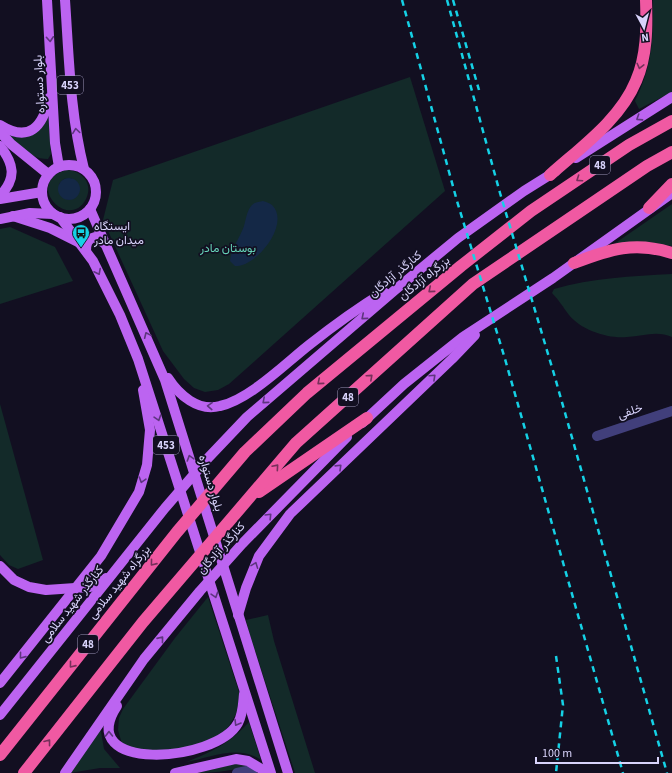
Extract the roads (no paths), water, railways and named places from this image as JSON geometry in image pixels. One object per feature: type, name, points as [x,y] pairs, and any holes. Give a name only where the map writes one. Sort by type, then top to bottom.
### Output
[{"type":"highway","points":[[550,175],[601,129],[626,99],[636,81],[644,53],[646,0]]},
{"type":"highway","name":"بزرگراه آزادگان","points":[[217,485],[244,452],[307,393],[461,266],[530,211],[629,145],[672,121]]},
{"type":"highway","name":"48","points":[[24,773],[143,622],[296,443],[473,284],[647,166],[672,152]]},
{"type":"highway","points":[[649,208],[672,184]]},
{"type":"highway","points":[[574,263],[611,250],[633,246],[654,247],[672,253]]},
{"type":"highway","points":[[245,502],[367,418]]},
{"type":"highway","name":"بزرگراه شهید سلامی","points":[[0,755],[177,532],[217,485]]},
{"type":"main road","name":"بلوار دستواره","points":[[47,0],[55,143],[59,166]]},
{"type":"main road","name":"453","points":[[65,0],[71,100],[77,140],[84,169]]},
{"type":"main road","points":[[0,125],[13,132],[21,133],[36,127],[45,116],[52,83]]},
{"type":"main road","name":"کنارگذر آزادگان","points":[[165,508],[209,457],[247,417],[416,272],[458,238],[524,191],[672,97]]},
{"type":"main road","points":[[0,132],[11,144],[48,174]]},
{"type":"main road","points":[[0,146],[9,158],[12,170],[6,188],[0,196]]},
{"type":"main road","points":[[0,219],[30,213],[57,216],[76,218],[90,209],[94,203],[96,188],[94,180],[84,169],[71,165],[59,166],[48,174],[45,179],[42,192],[43,200],[57,216]]},
{"type":"main road","points":[[0,199],[42,192]]},
{"type":"main road","name":"کنارگذر آزادگان","points":[[144,659],[200,591],[242,544],[337,446],[404,384],[463,337],[553,278],[672,193]]},
{"type":"main road","name":"بلوار دستواره","points":[[90,209],[160,368],[288,773]]},
{"type":"main road","points":[[13,216],[50,228],[83,248],[90,238],[95,238],[104,243]]},
{"type":"main road","name":"453","points":[[57,216],[92,261],[120,315],[138,359],[271,773]]},
{"type":"main road","points":[[160,368],[174,388],[186,399],[192,402],[202,406],[219,407],[236,401],[368,302],[416,272]]},
{"type":"main road","points":[[238,615],[258,556],[290,514],[452,359],[488,320]]},
{"type":"main road","points":[[0,683],[101,556],[138,492],[147,465],[150,430],[138,359]]},
{"type":"main road","name":"کنارگذر شهید سلامی","points":[[0,715],[165,508]]},
{"type":"main road","points":[[0,566],[14,580],[24,585],[46,590],[90,588],[99,584],[121,563]]},
{"type":"main road","points":[[117,756],[110,744],[108,734],[109,724],[120,701],[144,659]]},
{"type":"main road","points":[[65,773],[144,659]]},
{"type":"main road","points":[[142,764],[165,761],[194,753],[222,740],[237,724],[242,713],[244,686]]},
{"type":"main road","points":[[175,773],[236,759],[248,761],[268,773]]},
{"type":"street","name":"خلفی","points":[[597,436],[672,411]]},
{"type":"street","points":[[237,773],[247,771],[252,773]]},
{"type":"water","points":[[69,178],[77,181],[80,189],[77,197],[69,200],[61,197],[58,189],[61,181]]},
{"type":"water","points":[[263,201],[272,205],[277,213],[277,222],[274,232],[269,243],[253,259],[244,264],[235,266],[230,261],[231,256],[244,226],[250,207],[257,202]]},
{"type":"railway","points":[[402,0],[457,201],[505,359],[623,773]]},
{"type":"railway","points":[[447,0],[500,193],[554,374],[667,773]]},
{"type":"railway","points":[[453,0],[479,90]]},
{"type":"railway","points":[[556,656],[563,705],[556,773]]},
{"type":"place","name":"ایستگاه میدان مادر","points":[[81,248]]},
{"type":"park label","name":"بوستان مادر","points":[[228,248]]}]
